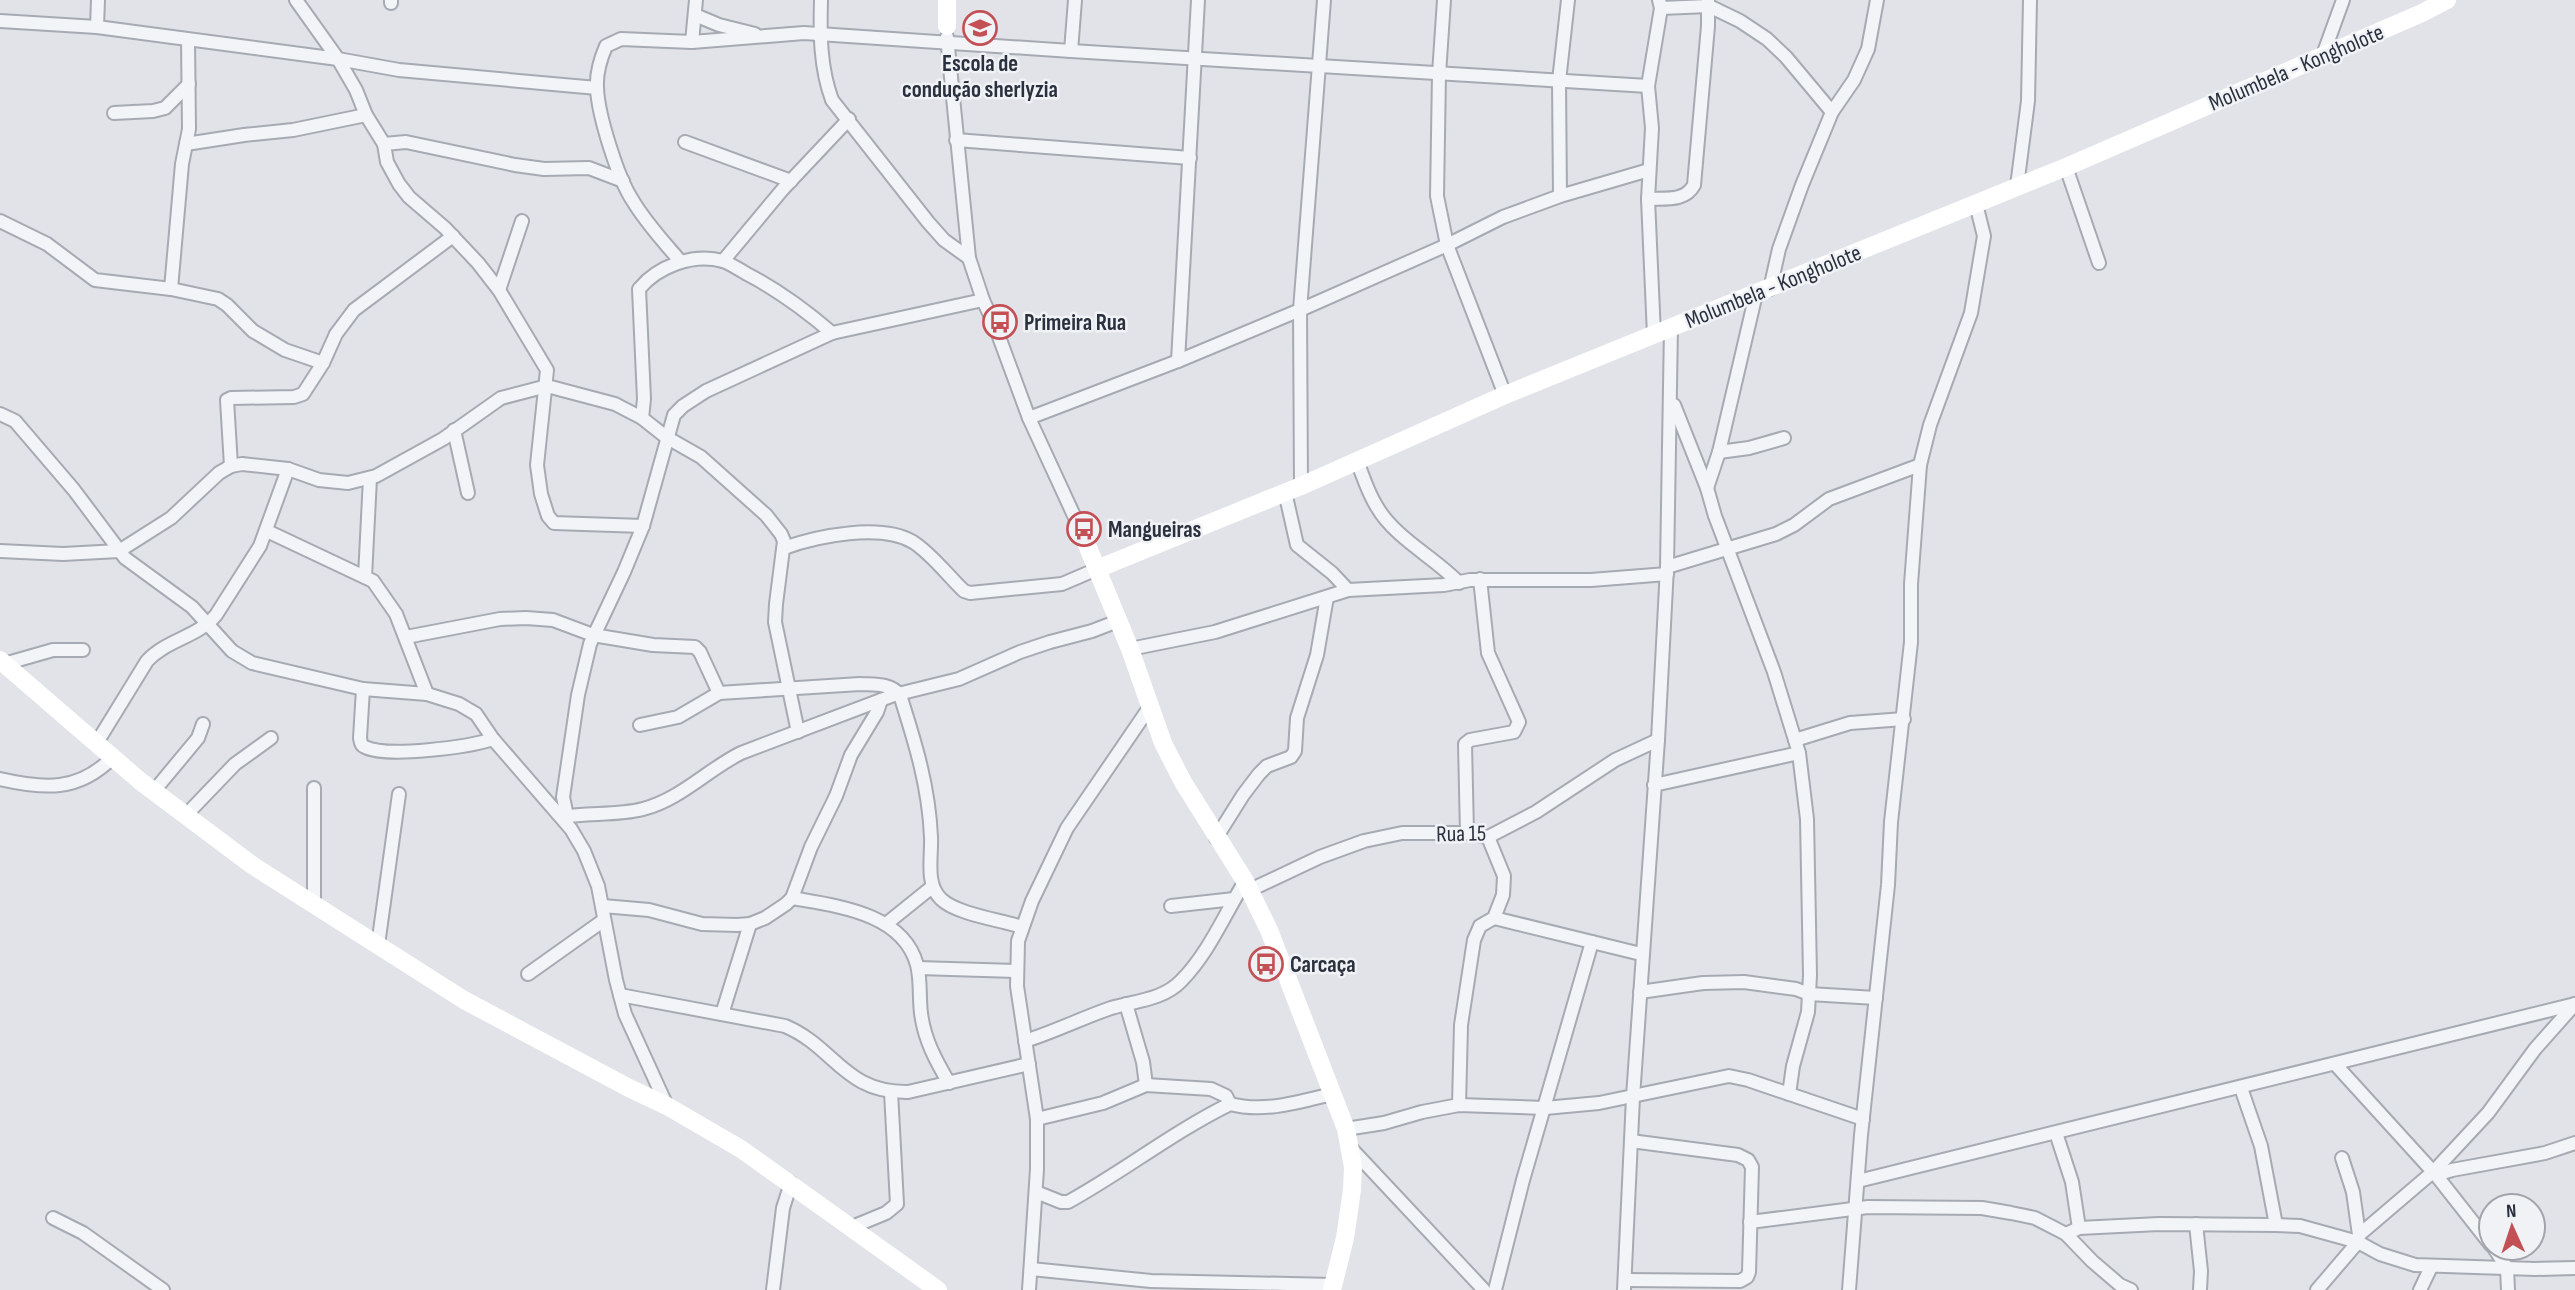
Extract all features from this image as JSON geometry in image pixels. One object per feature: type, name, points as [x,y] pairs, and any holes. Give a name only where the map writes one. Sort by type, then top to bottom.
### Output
[{"type":"street","points":[[97,27],[98,0]]},
{"type":"street","points":[[296,0],[338,59],[356,90],[366,116],[384,144],[387,162],[404,191],[478,263],[499,290],[548,370],[537,465],[541,494],[548,516],[554,523],[643,526]]},
{"type":"street","points":[[692,42],[696,0]]},
{"type":"street","points":[[821,0],[820,34],[825,82],[832,100],[928,222],[944,240],[969,258]]},
{"type":"street","points":[[947,0],[947,34],[956,140],[969,258],[983,300],[1029,418],[1082,533],[1130,649],[1163,743],[1243,890],[1269,930],[1348,1137],[1353,1167],[1345,1238],[1333,1287],[1151,1281],[1031,1269]]},
{"type":"street","points":[[1071,51],[1075,0]]},
{"type":"street","points":[[1178,361],[1198,0]]},
{"type":"street","points":[[1324,0],[1300,310],[1293,489],[1297,545],[1332,573],[1348,590]]},
{"type":"street","points":[[1444,0],[1439,74],[1437,196],[1447,245],[1505,395]]},
{"type":"street","points":[[1560,197],[1559,81],[1568,0]]},
{"type":"street","points":[[1707,488],[1763,291],[1832,112],[1854,80],[1868,49],[1877,0]]},
{"type":"street","points":[[2017,187],[2028,101],[2030,0]]},
{"type":"street","points":[[2323,55],[2343,0]]},
{"type":"street","name":"Molumbela - Kongholote","points":[[1097,569],[1293,489],[1505,395],[2066,167],[2447,0]]},
{"type":"street","points":[[1654,335],[1648,199],[1652,128],[1648,86],[1660,4],[1709,3],[1740,21],[1767,39],[1786,57],[1832,112]]},
{"type":"street","points":[[1648,199],[1682,197],[1689,194],[1694,186],[1709,3]]},
{"type":"street","points":[[695,15],[719,25],[762,36]]},
{"type":"street","points":[[0,21],[97,27],[338,59],[399,70],[597,88]]},
{"type":"street","points":[[680,261],[631,200],[610,143],[597,88],[598,64],[606,46],[621,39],[692,42],[804,33],[947,34],[1071,51],[1648,86]]},
{"type":"street","points":[[171,289],[182,164],[189,129],[188,40]]},
{"type":"street","points":[[114,113],[165,108],[189,84]]},
{"type":"street","points":[[186,144],[293,130],[366,116]]},
{"type":"street","points":[[723,261],[791,181],[849,119]]},
{"type":"street","points":[[956,140],[1190,158]]},
{"type":"street","points":[[384,144],[406,142],[525,167],[589,169],[623,181]]},
{"type":"street","points":[[685,142],[791,181]]},
{"type":"street","points":[[2066,167],[2099,263]]},
{"type":"street","points":[[1029,418],[1178,361],[1300,310],[1447,245],[1503,217],[1649,170]]},
{"type":"street","points":[[1849,1290],[1863,1119],[1888,885],[1891,822],[1911,642],[1911,584],[1920,465],[1930,425],[1971,313],[1984,236],[1976,204]]},
{"type":"street","points":[[0,221],[47,244],[95,280],[171,289],[218,299],[253,331],[285,350],[323,363]]},
{"type":"street","points":[[499,290],[522,221]]},
{"type":"street","points":[[231,466],[227,400],[294,397],[303,394],[323,363],[336,334],[354,310],[453,236]]},
{"type":"street","points":[[642,418],[645,399],[639,289],[680,261],[723,261],[769,285],[802,307],[832,333]]},
{"type":"street","points":[[564,816],[563,797],[583,670],[593,635],[643,526],[674,415],[706,391],[832,333],[983,300]]},
{"type":"street","points":[[1631,1141],[1738,1155],[1748,1160],[1752,1167],[1749,1272],[1740,1281],[1625,1285],[1631,1141],[1633,1097],[1641,954],[1658,740],[1667,571],[1671,327]]},
{"type":"street","points":[[0,551],[63,554],[119,551],[171,518],[219,473],[231,466],[242,464],[288,469],[333,482],[348,483],[370,478],[396,467],[500,398],[547,386],[615,404],[642,418],[666,437],[701,457],[766,515],[782,534],[784,548],[775,622],[798,732]]},
{"type":"street","points":[[1671,398],[1707,488],[1726,548],[1777,682],[1799,753],[1807,819],[1809,994],[1808,1012],[1793,1066],[1789,1094]]},
{"type":"street","points":[[0,414],[15,421],[74,490],[119,551],[192,607],[232,651],[251,663],[363,689],[428,694],[467,708],[483,722],[493,739],[564,816],[584,851],[598,886],[625,1014],[667,1106]]},
{"type":"street","points":[[454,430],[468,493]]},
{"type":"street","points":[[1718,452],[1749,448],[1784,438]]},
{"type":"street","points":[[1357,461],[1377,509],[1396,529],[1444,567],[1459,583]]},
{"type":"street","points":[[1130,649],[1215,632],[1348,590],[1421,587],[1480,579],[1578,580],[1667,571],[1726,548],[1776,534],[1794,526],[1829,499],[1920,465]]},
{"type":"street","points":[[96,744],[146,661],[170,643],[208,625],[246,571],[267,531],[288,469]]},
{"type":"street","points":[[365,576],[370,478]]},
{"type":"street","points":[[267,531],[365,576],[380,589],[396,614],[428,694]]},
{"type":"street","points":[[784,548],[823,537],[859,533],[894,535],[914,543],[964,592],[970,593],[1062,584],[1097,569]]},
{"type":"street","points":[[1467,834],[1465,744],[1470,740],[1514,732],[1520,722],[1488,653],[1480,579]]},
{"type":"street","points":[[1216,838],[1259,774],[1267,766],[1291,757],[1295,751],[1297,718],[1317,655],[1327,597]]},
{"type":"street","points":[[406,637],[500,619],[553,620],[593,635],[653,645],[695,647],[700,652],[719,693]]},
{"type":"street","points":[[564,816],[645,808],[691,788],[717,765],[741,753],[881,700],[959,679],[1020,652],[1118,621]]},
{"type":"street","points":[[2,662],[53,650],[83,650]]},
{"type":"street","points":[[2,662],[112,758],[252,865],[464,1000],[667,1106],[741,1149],[933,1288]]},
{"type":"street","points":[[640,726],[678,717],[719,693],[883,685],[895,689],[900,695],[924,772],[932,887],[942,901],[1022,928]]},
{"type":"street","points":[[363,689],[360,738],[365,747],[394,751],[443,749],[493,739]]},
{"type":"street","points":[[603,906],[649,910],[702,923],[750,924],[777,911],[792,898],[851,755],[877,712],[881,700]]},
{"type":"street","points":[[1029,1290],[1036,1192],[1037,1119],[1016,971],[1017,940],[1031,901],[1067,828],[1149,708]]},
{"type":"street","points":[[1795,740],[1850,723],[1904,719]]},
{"type":"street","points":[[154,791],[198,738],[203,724]]},
{"type":"street","points":[[187,814],[235,764],[271,738]]},
{"type":"street","name":"Rua 15","points":[[1243,890],[1320,856],[1364,841],[1402,833],[1488,836],[1536,812],[1615,760],[1658,740]]},
{"type":"street","points":[[1654,785],[1799,753]]},
{"type":"street","points":[[0,779],[46,787],[61,786],[78,781],[104,766],[112,758]]},
{"type":"street","points":[[314,788],[314,905]]},
{"type":"street","points":[[379,944],[399,794]]},
{"type":"street","points":[[1459,1105],[1461,1025],[1474,940],[1480,926],[1494,918],[1503,895],[1504,876],[1488,836]]},
{"type":"street","points":[[886,924],[932,887]]},
{"type":"street","points":[[1171,906],[1243,890]]},
{"type":"street","points":[[1025,1041],[1166,992],[1181,982],[1243,890]]},
{"type":"street","points":[[792,898],[864,915],[899,933],[908,945],[918,968],[924,1033],[949,1083]]},
{"type":"street","points":[[1494,918],[1641,954]]},
{"type":"street","points":[[528,974],[604,920]]},
{"type":"street","points":[[722,1014],[750,924]]},
{"type":"street","points":[[1495,1290],[1522,1180],[1592,942]]},
{"type":"street","points":[[918,968],[1016,971]]},
{"type":"street","points":[[1640,992],[1703,983],[1744,982],[1786,987],[1809,994],[1877,998]]},
{"type":"street","points":[[620,995],[793,1029],[850,1075],[869,1087],[891,1092],[908,1092],[1029,1064]]},
{"type":"street","points":[[1126,1004],[1143,1062],[1146,1085]]},
{"type":"street","points":[[1858,1181],[2575,1004],[2535,1049],[2488,1113],[2435,1173],[2359,1238],[2318,1290]]},
{"type":"street","points":[[2335,1064],[2435,1173],[2477,1227]]},
{"type":"street","points":[[1348,1137],[1422,1112],[1459,1105],[1545,1108],[1633,1097],[1729,1076],[1863,1119]]},
{"type":"street","points":[[1037,1119],[1103,1103],[1146,1085],[1211,1089],[1226,1096],[1230,1104]]},
{"type":"street","points":[[2241,1088],[2263,1156],[2276,1225]]},
{"type":"street","points":[[852,1227],[886,1213],[897,1204],[891,1092]]},
{"type":"street","points":[[1036,1192],[1068,1202],[1126,1168],[1160,1142],[1230,1104],[1264,1107],[1332,1094]]},
{"type":"street","points":[[2056,1133],[2072,1182],[2079,1228]]},
{"type":"street","points":[[1348,1137],[1484,1290]]},
{"type":"street","points":[[2435,1173],[2534,1156],[2575,1143]]},
{"type":"street","points":[[2342,1158],[2353,1192],[2359,1238]]},
{"type":"street","points":[[773,1290],[783,1208],[791,1183]]},
{"type":"street","points":[[1750,1222],[1868,1208],[1982,1208],[2035,1218],[2066,1234],[2120,1288]]},
{"type":"street","points":[[53,1218],[83,1233],[163,1290]]},
{"type":"street","points":[[2196,1224],[2201,1271],[2200,1290]]},
{"type":"street","points":[[2066,1234],[2079,1228],[2196,1224],[2300,1226],[2359,1238],[2399,1260],[2431,1267],[2575,1268]]},
{"type":"street","points":[[2503,1262],[2507,1268],[2508,1290]]},
{"type":"street","points":[[2420,1290],[2431,1267]]},
{"type":"place","name":"Escola de condução sherlyzia","points":[[980,28]]},
{"type":"place","name":"Primeira Rua","points":[[1000,322]]},
{"type":"place","name":"Mangueiras","points":[[1084,529]]},
{"type":"place","name":"Carcaça","points":[[1266,964]]}]
